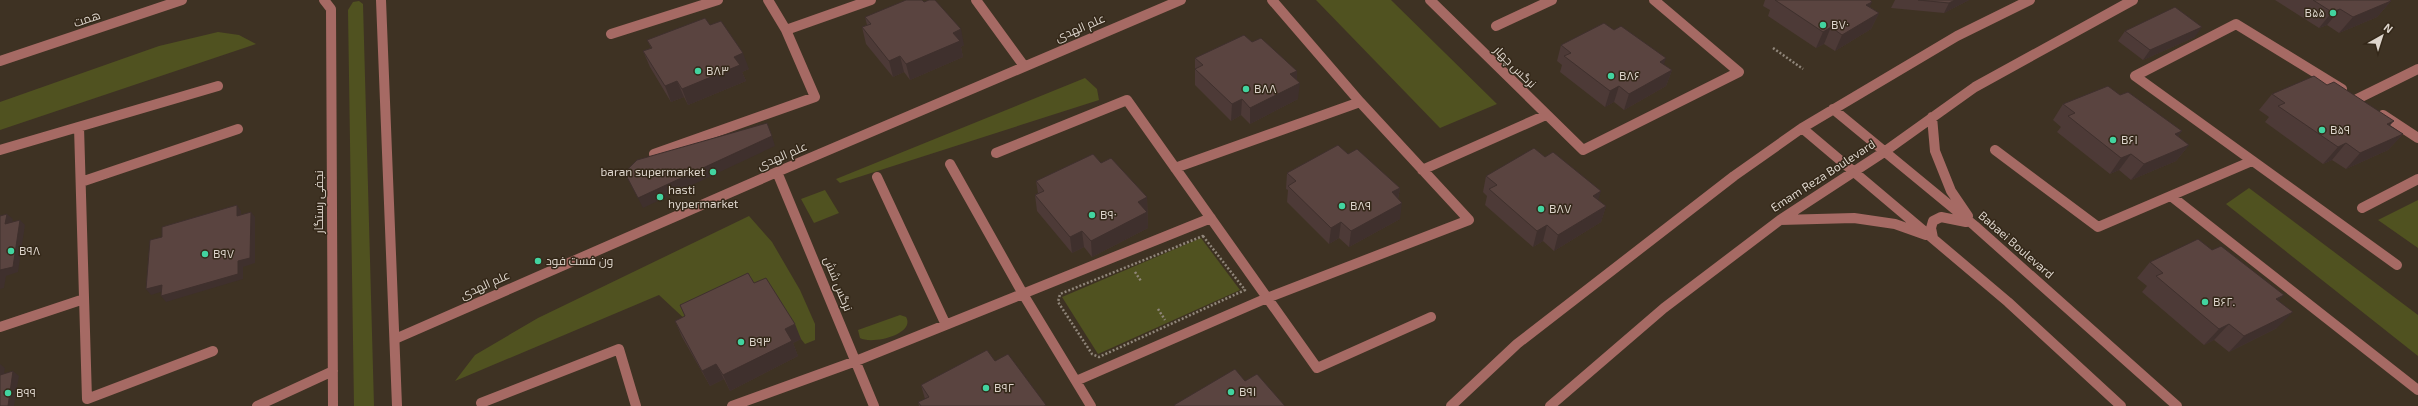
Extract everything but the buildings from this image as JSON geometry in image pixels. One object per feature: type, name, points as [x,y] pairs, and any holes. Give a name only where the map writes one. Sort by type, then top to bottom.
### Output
[{"type":"street","name":"همت","points":[[0,62],[182,0]]},
{"type":"street","name":"نجفی رستگار","points":[[324,0],[331,9],[333,406]]},
{"type":"street","points":[[381,0],[397,406]]},
{"type":"street","points":[[611,34],[718,0]]},
{"type":"street","points":[[654,154],[815,97],[786,30],[768,0]]},
{"type":"street","points":[[786,30],[871,0]]},
{"type":"street","points":[[976,0],[1024,66]]},
{"type":"street","name":"علم الهدی","points":[[395,339],[777,172],[1182,0]]},
{"type":"street","points":[[1076,381],[1267,298],[1470,220],[1360,102],[1272,0]]},
{"type":"street","name":"نرگس چهار","points":[[1430,0],[1583,150],[1739,72],[1654,0]]},
{"type":"street","points":[[1496,26],[1552,0]]},
{"type":"street","points":[[1451,406],[1517,344],[1734,176],[1802,128],[1957,36],[2030,0]]},
{"type":"street","name":"Emam Reza Boulevard","points":[[1550,406],[1664,308],[1780,220],[1852,170],[1884,152],[1975,87],[2133,0]]},
{"type":"street","points":[[2397,265],[2135,76],[2236,24],[2418,138]]},
{"type":"street","points":[[2357,99],[2418,69]]},
{"type":"street","points":[[0,150],[218,86]]},
{"type":"street","points":[[996,153],[1127,100],[1317,368],[1431,317]]},
{"type":"street","points":[[1175,168],[1360,102]]},
{"type":"street","name":"Babaei Boulevard","points":[[1833,109],[1975,226],[2176,406]]},
{"type":"street","points":[[1422,170],[1546,115]]},
{"type":"street","points":[[1932,117],[1938,158],[1951,191],[1975,226]]},
{"type":"street","points":[[79,127],[87,399],[213,351]]},
{"type":"street","points":[[1802,128],[2008,302],[2121,406]]},
{"type":"street","points":[[81,182],[238,129]]},
{"type":"street","points":[[1995,150],[2098,227],[2252,161]]},
{"type":"street","points":[[950,164],[1022,294],[1091,406]]},
{"type":"street","name":"نرگس شش","points":[[777,172],[874,406]]},
{"type":"street","points":[[877,177],[946,325]]},
{"type":"street","points":[[2362,208],[2418,179]]},
{"type":"street","points":[[2171,196],[2418,390]]},
{"type":"street","points":[[1933,238],[1931,228],[1933,220],[1941,216],[1964,221],[1975,226]]},
{"type":"street","points":[[732,406],[856,361],[1211,218]]},
{"type":"street","points":[[1780,220],[1854,218],[1895,224],[1933,238]]},
{"type":"street","points":[[0,327],[84,299]]},
{"type":"street","points":[[481,403],[619,348],[636,406]]},
{"type":"street","points":[[257,406],[333,371]]},
{"type":"path","points":[[1773,48],[1803,69]]},
{"type":"path","points":[[1203,236],[1245,290],[1100,357],[1092,354],[1058,302],[1060,294],[1130,265],[1203,236]]},
{"type":"path","points":[[1130,265],[1141,281]]},
{"type":"path","points":[[1158,309],[1169,325]]},
{"type":"shaded area","points":[[1316,0],[1391,0],[1497,104],[1440,128]]},
{"type":"shaded area","points":[[359,1],[363,4],[374,406],[354,406],[348,10],[353,2]]},
{"type":"shaded area","points":[[218,32],[239,35],[256,44],[0,130],[0,102],[159,46]]},
{"type":"shaded area","points":[[1085,78],[1097,89],[1099,100],[840,183],[836,179]]},
{"type":"shaded area","points":[[2249,188],[2418,315],[2418,356],[2226,204]]},
{"type":"shaded area","points":[[825,190],[839,213],[814,223],[801,199]]},
{"type":"shaded area","points":[[2418,200],[2418,248],[2378,220]]},
{"type":"shaded area","points":[[749,216],[772,242],[800,290],[815,324],[815,340],[805,344],[801,339],[687,321],[659,295],[455,381],[475,355],[538,318]]},
{"type":"shaded area","points":[[1201,238],[1240,290],[1098,354],[1062,297]]},
{"type":"shaded area","points":[[900,315],[906,317],[907,323],[905,328],[899,333],[882,339],[866,340],[860,338],[858,330]]},
{"type":"place","name":"B۵۵","points":[[2333,13]]},
{"type":"place","name":"B۷۰","points":[[1823,25]]},
{"type":"place","name":"B۸۳","points":[[698,71]]},
{"type":"place","name":"B۸۶","points":[[1611,76]]},
{"type":"place","name":"B۸۸","points":[[1246,89]]},
{"type":"place","name":"B۵۹","points":[[2322,130]]},
{"type":"place","name":"B۶۱","points":[[2113,140]]},
{"type":"place","name":"baran supermarket","points":[[713,172]]},
{"type":"place","name":"hasti hypermarket","points":[[660,197]]},
{"type":"place","name":"B۸۹","points":[[1342,206]]},
{"type":"place","name":"B۸۷","points":[[1541,209]]},
{"type":"place","name":"B۹۰","points":[[1092,215]]},
{"type":"place","name":"B۹۸","points":[[11,251]]},
{"type":"place","name":"B۹۷","points":[[205,254]]},
{"type":"place","name":"ون فست فود","points":[[538,261]]},
{"type":"place","name":"B۶۲.","points":[[2205,302]]},
{"type":"place","name":"B۹۳","points":[[741,342]]},
{"type":"place","name":"B۹۲","points":[[986,388]]},
{"type":"place","name":"B۹۱","points":[[1231,392]]},
{"type":"place","name":"B۹۹","points":[[8,393]]}]
